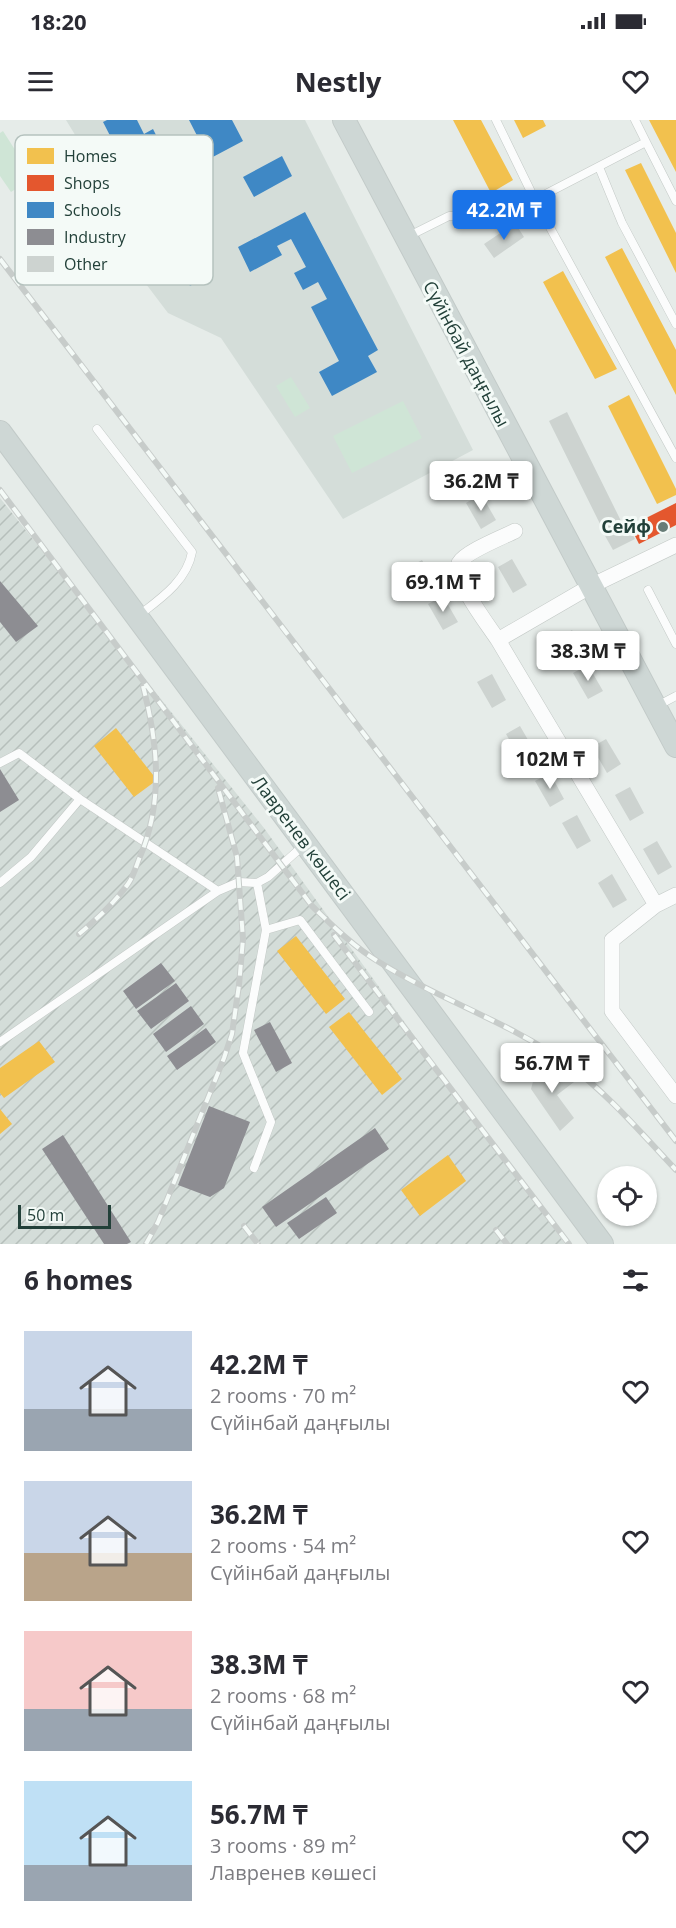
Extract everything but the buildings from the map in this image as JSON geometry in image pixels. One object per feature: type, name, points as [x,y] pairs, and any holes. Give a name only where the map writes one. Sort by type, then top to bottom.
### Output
[{"type":"main road","name":"Сүйінбай даңғылы","points":[[344,120],[676,746]]},
{"type":"main road","name":"Лавренев көшесі","points":[[0,432],[602,1244]]},
{"type":"street","points":[[515,531],[465,557],[459,564],[458,574],[656,905]]},
{"type":"street","points":[[498,640],[591,586],[676,545]]},
{"type":"street","points":[[676,895],[656,905],[612,940],[612,1011],[676,1096]]},
{"type":"lane","points":[[496,120],[535,200],[676,458]]},
{"type":"lane","points":[[636,120],[646,142],[672,184],[676,201]]},
{"type":"lane","points":[[405,238],[449,216],[490,216],[511,212],[646,142]]},
{"type":"lane","points":[[599,167],[622,223],[676,324]]},
{"type":"lane","points":[[97,429],[192,552],[190,565],[178,581],[137,617]]},
{"type":"lane","points":[[648,590],[676,644]]},
{"type":"lane","points":[[655,707],[676,696]]},
{"type":"lane","points":[[0,763],[19,753],[80,799],[218,891]]},
{"type":"lane","points":[[0,883],[31,857],[80,799]]},
{"type":"lane","points":[[0,1042],[218,891],[239,882],[256,883],[268,877],[305,844]]},
{"type":"lane","points":[[254,1168],[271,1122],[243,1053],[266,930],[256,883]]},
{"type":"lane","points":[[266,930],[300,920],[369,1012]]},
{"type":"shaded area","points":[[66,120],[305,120],[473,450],[343,519],[221,338],[168,313],[147,285],[213,285],[213,135],[75,135]]},
{"type":"shaded area","points":[[0,498],[264,828],[565,1244],[0,1244]]},
{"type":"green space","points":[[3,131],[15,150],[15,189],[11,192],[0,176],[0,133]]},
{"type":"green space","points":[[291,377],[310,408],[295,417],[276,386]]},
{"type":"green space","points":[[403,401],[422,438],[352,473],[333,436]]},
{"type":"railway","points":[[0,259],[15,279]]},
{"type":"railway","points":[[20,285],[676,1141]]},
{"type":"railway","points":[[0,490],[312,906],[352,943],[379,962],[402,976],[498,1023],[568,1064],[611,1101],[676,1170]]},
{"type":"railway","points":[[79,934],[128,884],[147,838],[155,795],[156,773],[152,729],[143,686]]},
{"type":"railway","points":[[146,1244],[158,1222],[232,1034],[243,939],[237,857],[218,788]]},
{"type":"railway","points":[[334,935],[569,1244]]},
{"type":"railway","points":[[244,1226],[258,1244]]},
{"type":"railway","points":[[496,1230],[507,1244]]},
{"type":"place","name":"Сейф","points":[[663,527]]}]
